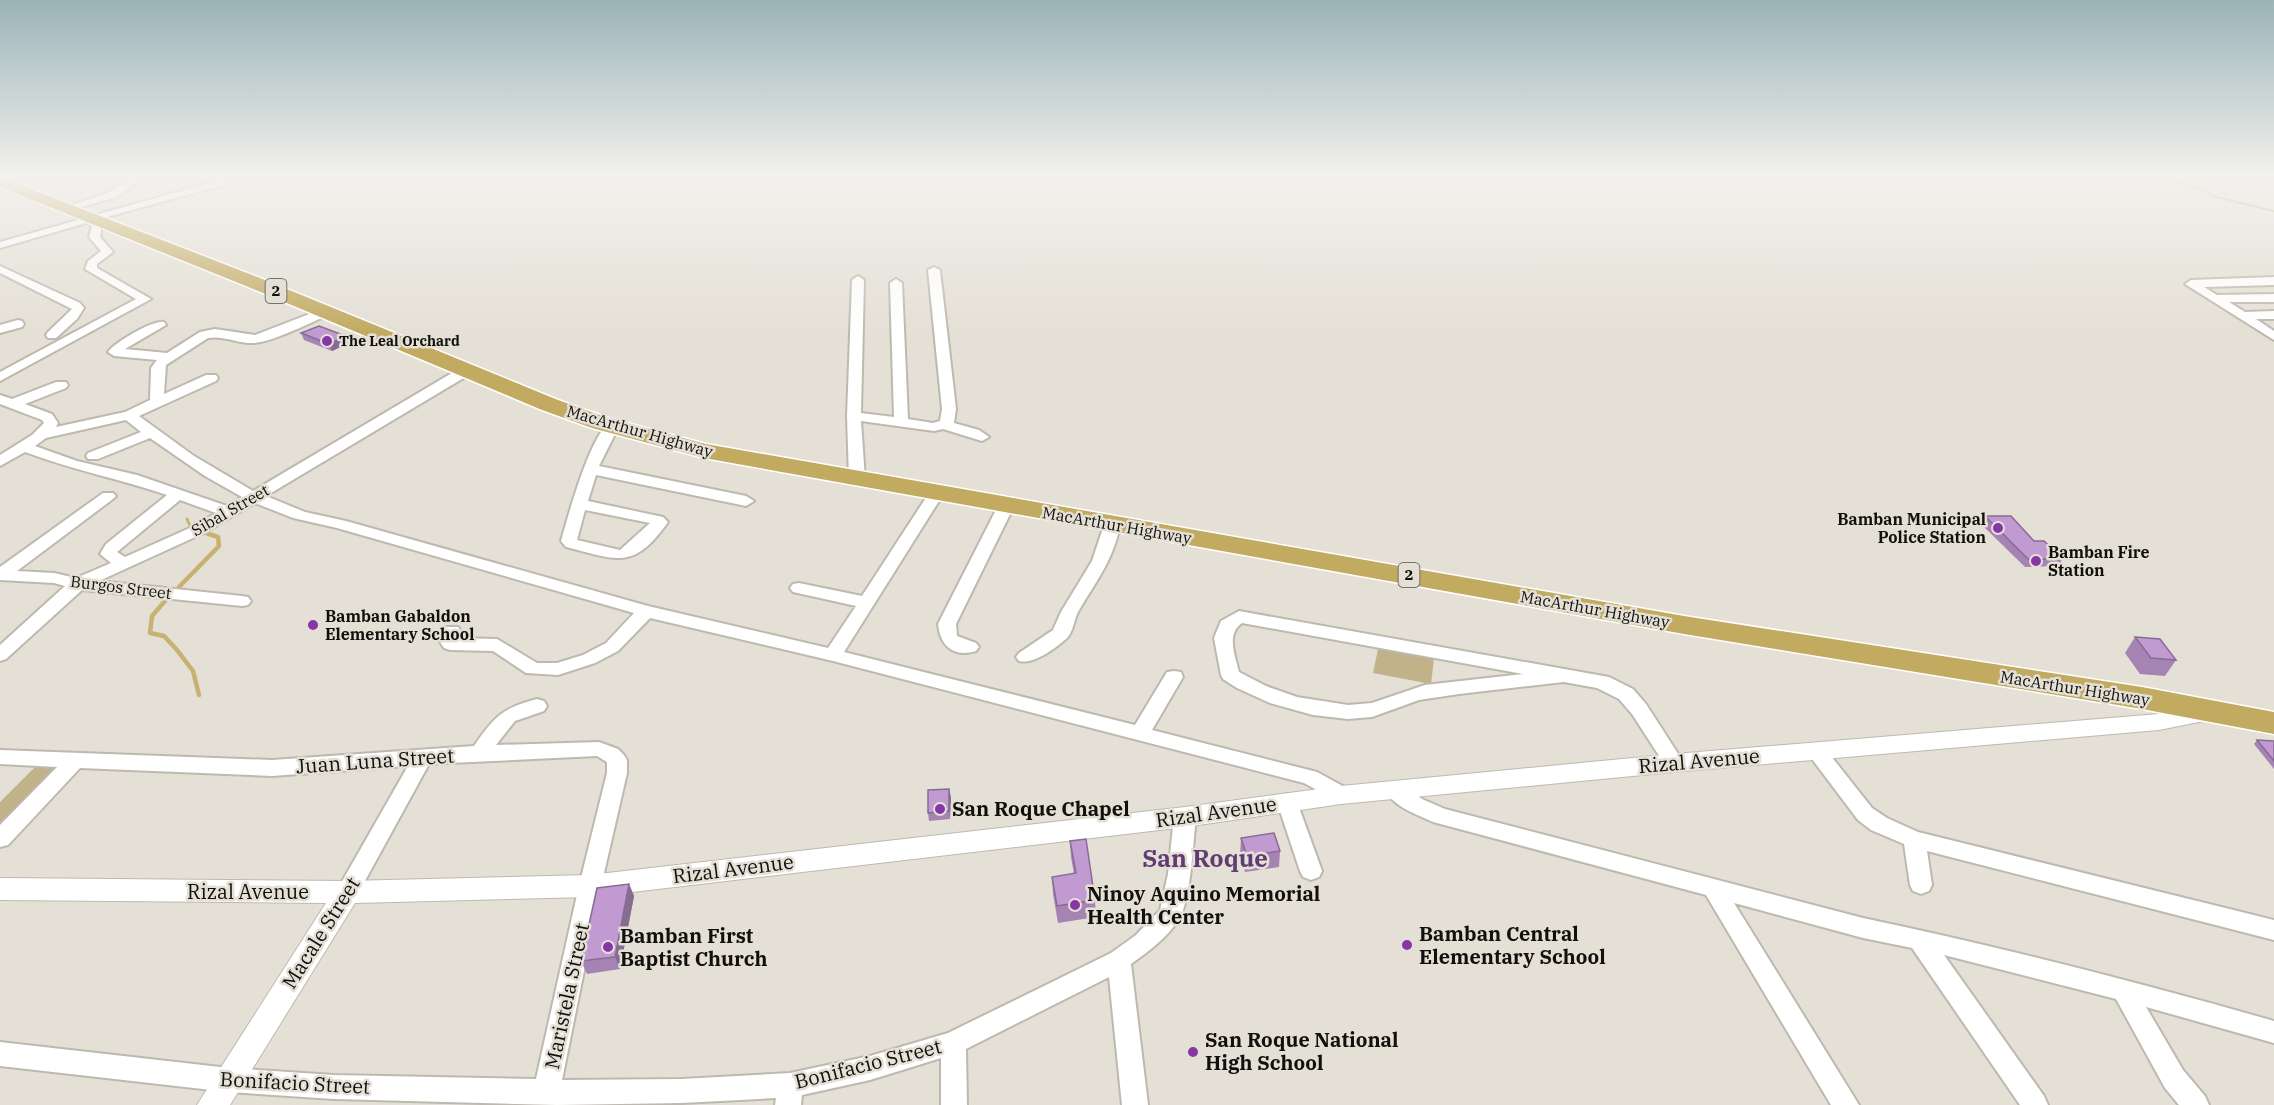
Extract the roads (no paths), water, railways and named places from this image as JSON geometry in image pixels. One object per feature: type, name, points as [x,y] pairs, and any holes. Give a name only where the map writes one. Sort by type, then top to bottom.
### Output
[{"type":"highway","name":"MacArthur Highway","points":[[120,229],[550,405],[612,426],[722,455],[1112,525],[1312,557],[1693,626],[2274,723]]},
{"type":"street","points":[[0,245],[61,229]]},
{"type":"street","points":[[0,377],[146,299],[91,269],[92,263],[107,252],[94,237],[95,229]]},
{"type":"street","points":[[0,269],[78,308],[73,316],[52,335]]},
{"type":"street","points":[[934,270],[950,418],[945,425]]},
{"type":"street","points":[[856,479],[854,416],[858,280]]},
{"type":"street","points":[[2273,335],[2191,284],[2274,281]]},
{"type":"street","points":[[896,283],[901,421]]},
{"type":"street","points":[[2213,299],[2274,298]]},
{"type":"street","points":[[157,402],[158,368],[168,357],[204,335],[215,333],[248,339],[262,338],[325,312]]},
{"type":"street","points":[[2243,316],[2274,315]]},
{"type":"street","points":[[0,329],[18,324]]},
{"type":"street","points":[[160,325],[117,348],[114,352],[168,357]]},
{"type":"street","name":"Sibal Street","points":[[0,655],[78,584],[171,543],[228,512],[367,427],[467,370]]},
{"type":"street","points":[[0,462],[22,446],[45,434],[129,415],[211,378]]},
{"type":"street","points":[[6,401],[61,385]]},
{"type":"street","points":[[6,401],[47,417],[51,427],[45,434]]},
{"type":"street","points":[[129,415],[173,450],[253,497],[300,515],[340,524],[645,611],[833,655],[1310,777],[1341,795]]},
{"type":"street","points":[[854,416],[934,427],[945,425],[961,431],[977,433],[982,437]]},
{"type":"street","points":[[579,504],[657,520],[660,522],[659,526],[632,550],[618,555],[569,541],[579,504],[590,469],[612,426]]},
{"type":"street","points":[[93,456],[151,433]]},
{"type":"street","points":[[22,446],[73,465],[132,478],[228,512]]},
{"type":"street","points":[[590,469],[746,501]]},
{"type":"street","points":[[833,655],[936,493]]},
{"type":"street","points":[[125,564],[108,554],[112,547],[178,494]]},
{"type":"street","points":[[0,575],[108,496]]},
{"type":"street","points":[[970,647],[954,644],[948,638],[947,624],[1006,506]]},
{"type":"street","points":[[1025,657],[1061,633],[1065,617],[1089,583],[1109,543],[1112,525]]},
{"type":"street","name":"Burgos Street","points":[[0,575],[54,578],[78,584],[242,601]]},
{"type":"street","points":[[799,588],[868,603]]},
{"type":"street","points":[[452,631],[447,639],[450,644],[497,645],[524,665],[543,670],[573,665],[606,650],[622,638],[645,611]]},
{"type":"street","points":[[1561,676],[1412,694],[1384,707],[1365,711],[1337,712],[1281,699],[1247,686],[1230,675],[1223,638],[1227,625],[1239,617],[1602,682],[1626,694],[1639,709],[1674,763]]},
{"type":"street","points":[[1140,734],[1174,677]]},
{"type":"street","points":[[480,753],[502,720],[511,713],[537,706]]},
{"type":"street","name":"Rizal Avenue","points":[[0,889],[347,892],[590,886],[1185,817],[1341,795],[1674,763],[2158,722],[2215,712]]},
{"type":"street","name":"Juan Luna Street","points":[[0,757],[243,768],[480,753],[599,749],[611,754],[617,760],[617,773],[590,886]]},
{"type":"street","points":[[1816,752],[1866,814],[1880,824],[1914,839],[2274,930]]},
{"type":"street","name":"Macale Street","points":[[213,1105],[347,892],[422,758]]},
{"type":"street","points":[[0,839],[75,761]]},
{"type":"street","points":[[1395,790],[1415,805],[1440,816],[1863,928],[1919,939],[2123,989],[2274,1032]]},
{"type":"street","points":[[1287,802],[1311,871]]},
{"type":"street","name":"Bonifacio Street","points":[[0,1054],[229,1080],[545,1099],[682,1090],[789,1095],[952,1042],[1119,960],[1144,942],[1170,914],[1179,874],[1185,817]]},
{"type":"street","points":[[1914,839],[1921,885]]},
{"type":"street","name":"Maristela Street","points":[[545,1099],[590,886]]},
{"type":"street","points":[[1714,890],[1846,1105]]},
{"type":"street","points":[[1919,939],[2035,1105]]},
{"type":"street","points":[[1119,960],[1135,1105]]},
{"type":"street","points":[[2123,989],[2174,1079],[2196,1105]]},
{"type":"street","points":[[952,1042],[954,1105]]},
{"type":"waterway","points":[[187,519],[191,528],[195,529]]},
{"type":"waterway","points":[[179,587],[219,546],[218,537],[203,532]]},
{"type":"waterway","points":[[170,595],[152,616],[150,633],[164,636],[177,650],[193,671],[199,695]]},
{"type":"place","name":"The Leal Orchard","points":[[327,341]]},
{"type":"place","name":"Bamban Municipal Police Station","points":[[1998,528]]},
{"type":"place","name":"Bamban Fire Station","points":[[2036,561]]},
{"type":"place","name":"Bamban Gabaldon Elementary School","points":[[313,625]]},
{"type":"place","name":"San Roque Chapel","points":[[940,809]]},
{"type":"place","name":"Ninoy Aquino Memorial Health Center","points":[[1075,905]]},
{"type":"place","name":"Bamban Central Elementary School","points":[[1407,945]]},
{"type":"place","name":"Bamban First Baptist Church","points":[[608,947]]},
{"type":"place","name":"San Roque National High School","points":[[1193,1052]]},
{"type":"district","name":"San Roque","points":[[1205,859]]}]
